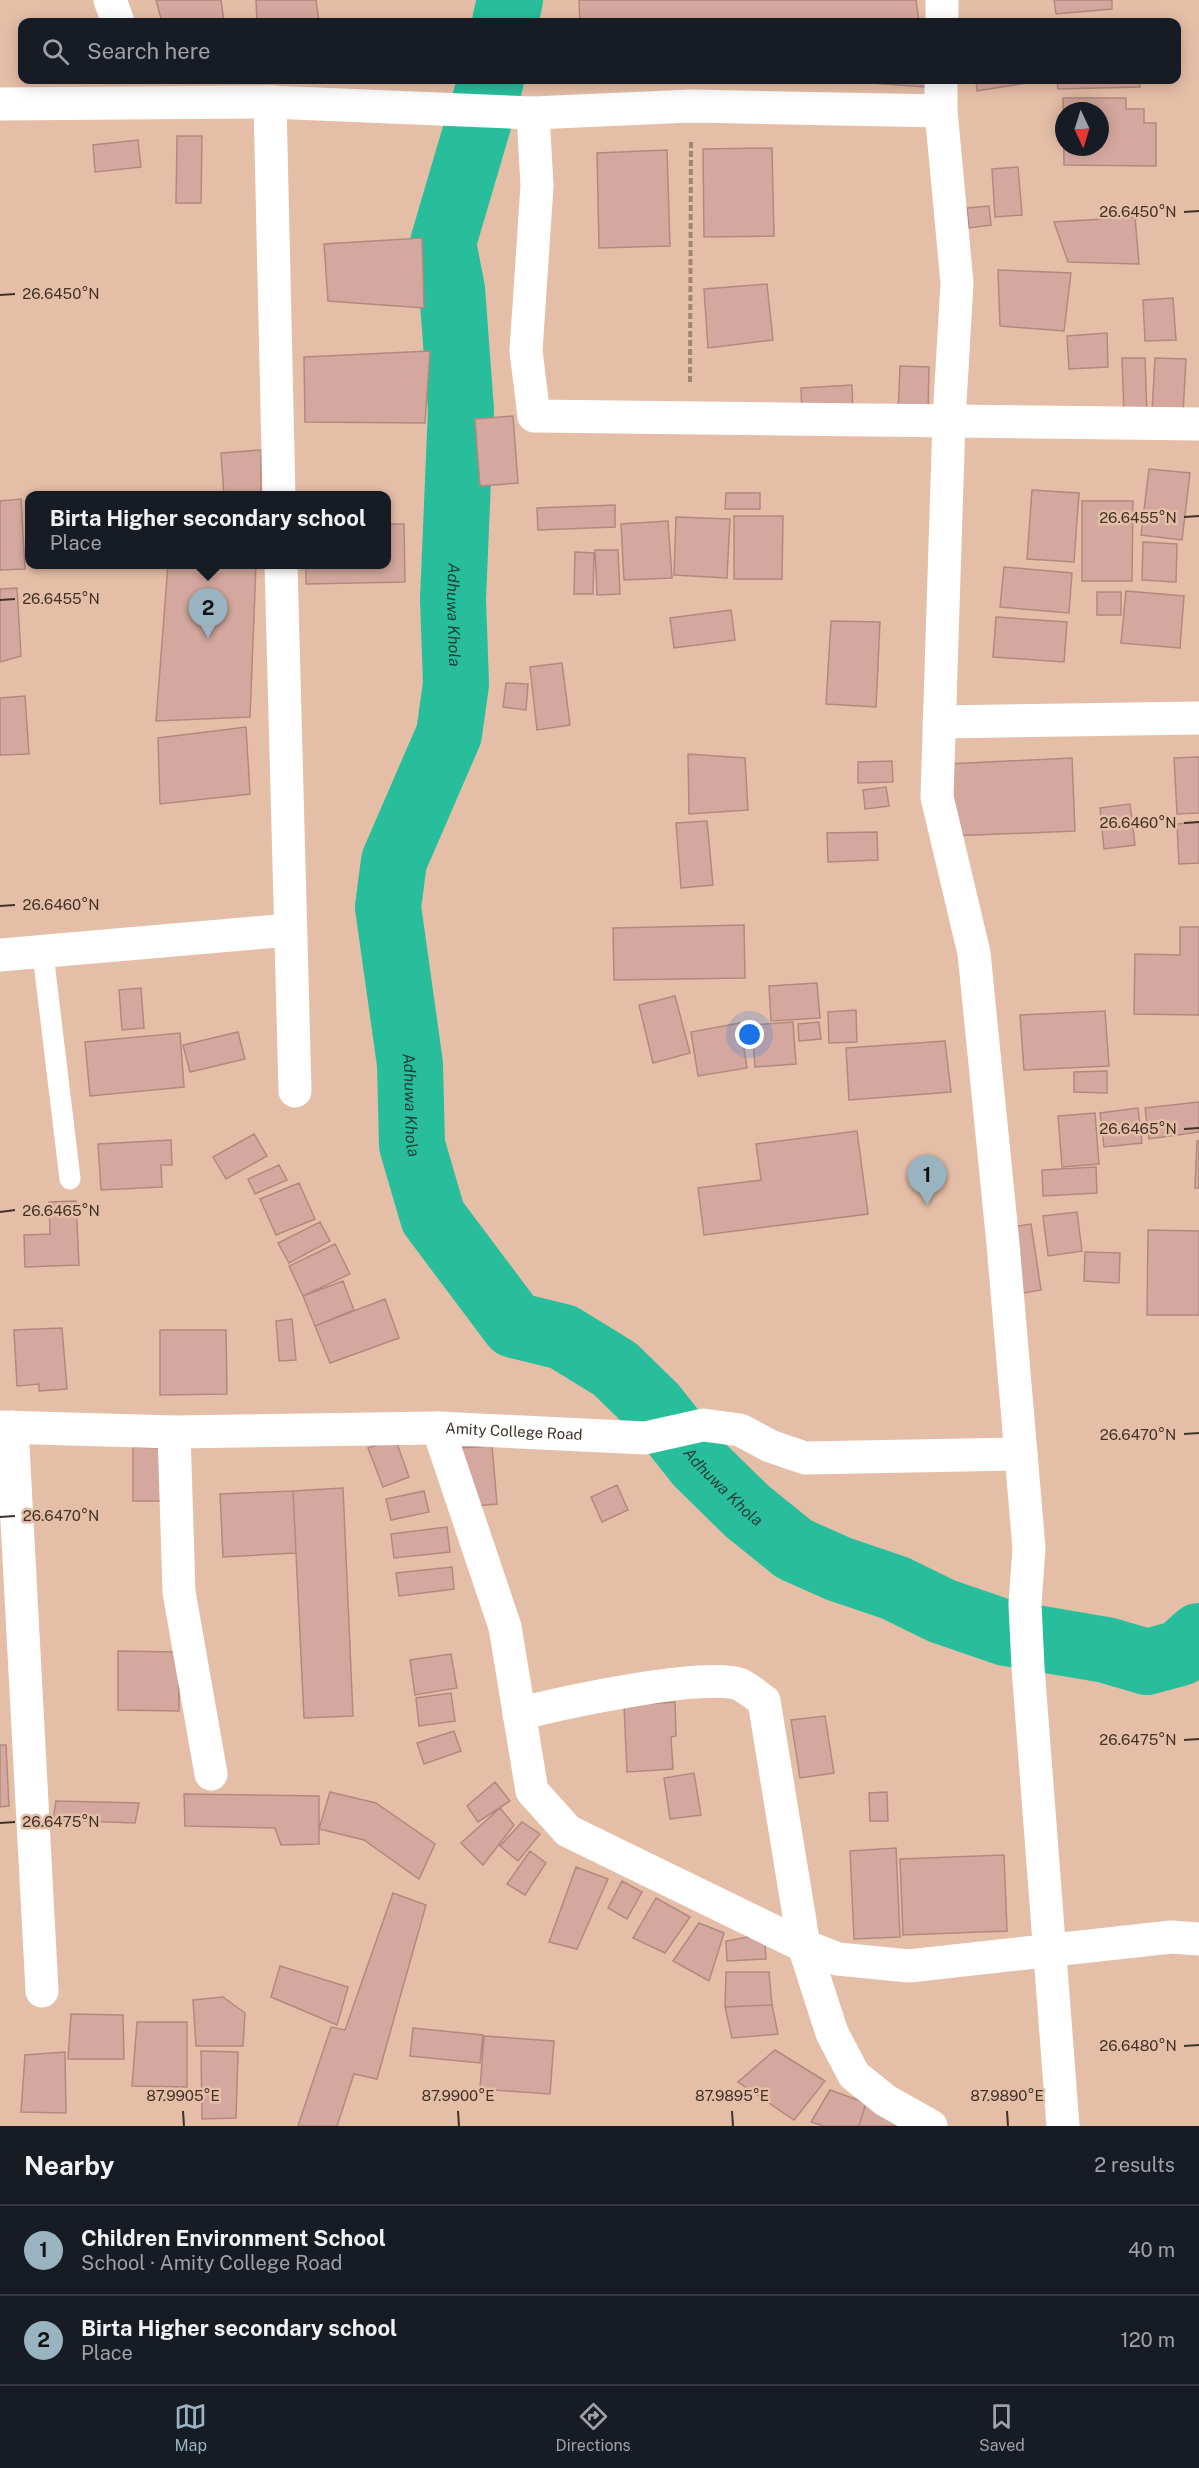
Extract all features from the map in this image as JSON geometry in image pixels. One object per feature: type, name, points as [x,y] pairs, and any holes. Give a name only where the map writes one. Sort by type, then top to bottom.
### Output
[{"type":"street","points":[[110,0],[117,18]]},
{"type":"street","points":[[942,0],[942,18]]},
{"type":"street","points":[[0,104],[137,92],[270,102],[533,113],[941,95],[957,283],[949,420],[937,797],[974,953],[1029,1548],[1025,1604],[1028,1667],[1063,2126]]},
{"type":"street","points":[[270,102],[279,491]]},
{"type":"street","points":[[533,113],[537,186],[526,351],[534,416],[1199,424]]},
{"type":"street","points":[[280,569],[295,1091]]},
{"type":"street","points":[[939,722],[1199,718]]},
{"type":"street","points":[[0,955],[43,954],[289,930]]},
{"type":"street","name":"Amity College Road","points":[[6,1427],[174,1432],[438,1428],[645,1438],[703,1425],[740,1430],[770,1446],[805,1458],[1021,1454]]},
{"type":"street","points":[[6,1427],[42,1991]]},
{"type":"street","points":[[438,1428],[505,1627],[532,1791],[568,1831],[804,1946],[837,1959],[909,1966],[1170,1937],[1199,1939]]},
{"type":"street","points":[[174,1432],[179,1592],[211,1774]]},
{"type":"street","points":[[519,1714],[580,1698],[709,1682],[740,1684],[764,1701],[804,1946],[832,2033],[854,2075],[885,2100],[931,2126]]},
{"type":"lane","points":[[43,954],[70,1179]]},
{"type":"path","points":[[690,418],[691,106]]},
{"type":"building","points":[[156,0],[221,0],[223,18],[161,18]]},
{"type":"building","points":[[256,0],[316,0],[318,18],[257,18]]},
{"type":"building","points":[[579,0],[916,0],[918,18],[580,18]]},
{"type":"building","points":[[1054,0],[1112,0],[1112,9],[1056,14]]},
{"type":"building","points":[[884,84],[926,84],[926,87]]},
{"type":"building","points":[[976,84],[1020,84],[977,91]]},
{"type":"building","points":[[1057,84],[1140,84],[1140,87],[1058,89]]},
{"type":"building","points":[[1063,98],[1126,98],[1126,109],[1144,109],[1144,123],[1156,123],[1156,166],[1064,165],[1064,156],[1109,156],[1109,102],[1063,102]]},
{"type":"building","points":[[177,136],[202,136],[201,203],[176,203]]},
{"type":"building","points":[[138,140],[141,167],[95,172],[93,145]]},
{"type":"building","points":[[772,148],[774,236],[704,237],[703,149]]},
{"type":"building","points":[[667,150],[670,246],[599,248],[597,153]]},
{"type":"building","points":[[1018,167],[1022,215],[995,217],[992,169]]},
{"type":"building","points":[[989,206],[991,225],[969,228],[967,208]]},
{"type":"building","points":[[1135,217],[1139,264],[1068,262],[1054,222]]},
{"type":"building","points":[[422,238],[424,308],[328,301],[324,244]]},
{"type":"building","points":[[998,270],[1071,273],[1064,331],[1000,326]]},
{"type":"building","points":[[767,284],[773,340],[708,348],[704,289]]},
{"type":"building","points":[[1173,298],[1176,340],[1145,341],[1143,300]]},
{"type":"building","points":[[1107,333],[1108,367],[1069,369],[1067,336]]},
{"type":"building","points":[[430,351],[425,423],[305,422],[304,357]]},
{"type":"building","points":[[1122,358],[1145,358],[1147,413],[1124,414]]},
{"type":"building","points":[[1155,358],[1186,359],[1183,414],[1152,412]]},
{"type":"building","points":[[900,366],[929,367],[928,415],[898,414]]},
{"type":"building","points":[[852,385],[853,412],[802,415],[801,388]]},
{"type":"building","points":[[513,416],[518,483],[480,486],[475,419]]},
{"type":"building","points":[[261,450],[261,491],[224,491],[221,453]]},
{"type":"building","points":[[1149,469],[1190,473],[1182,540],[1141,535]]},
{"type":"building","points":[[1032,490],[1079,493],[1074,562],[1027,559]]},
{"type":"building","points":[[726,493],[760,493],[760,509],[725,509]]},
{"type":"building","points":[[21,499],[25,569],[0,570],[0,501]]},
{"type":"building","points":[[1082,501],[1133,501],[1132,581],[1082,581]]},
{"type":"building","points":[[615,505],[615,527],[538,530],[537,508]]},
{"type":"building","points":[[734,516],[783,516],[782,579],[734,579]]},
{"type":"building","points":[[676,517],[730,519],[727,578],[674,575]]},
{"type":"building","points":[[668,521],[672,578],[624,580],[621,524]]},
{"type":"building","points":[[391,524],[404,524],[405,582],[306,584],[306,569],[391,569]]},
{"type":"building","points":[[1143,542],[1177,544],[1176,582],[1142,580]]},
{"type":"building","points":[[595,550],[618,550],[620,594],[597,595]]},
{"type":"building","points":[[575,552],[594,553],[593,594],[574,594]]},
{"type":"building","points":[[1004,567],[1072,573],[1069,613],[1000,607]]},
{"type":"building","points":[[168,569],[256,569],[250,717],[156,721]]},
{"type":"building","points":[[17,588],[21,656],[0,662],[0,589]]},
{"type":"building","points":[[1126,591],[1184,596],[1180,648],[1121,643]]},
{"type":"building","points":[[1097,592],[1121,592],[1121,615],[1097,615]]},
{"type":"building","points":[[731,610],[735,640],[674,648],[670,618]]},
{"type":"building","points":[[996,617],[1067,622],[1064,662],[993,657]]},
{"type":"building","points":[[831,621],[880,622],[876,707],[826,704]]},
{"type":"building","points":[[562,663],[570,725],[537,730],[530,667]]},
{"type":"building","points":[[506,683],[528,684],[526,710],[503,707]]},
{"type":"building","points":[[25,696],[29,754],[0,755],[0,698]]},
{"type":"building","points":[[246,727],[250,794],[160,804],[158,738]]},
{"type":"building","points":[[688,754],[745,758],[748,810],[689,814]]},
{"type":"building","points":[[1199,757],[1199,813],[1177,814],[1174,758]]},
{"type":"building","points":[[1072,758],[1075,831],[951,836],[948,764]]},
{"type":"building","points":[[892,761],[893,782],[858,783],[858,762]]},
{"type":"building","points":[[886,787],[889,806],[865,809],[863,790]]},
{"type":"building","points":[[1130,804],[1135,845],[1104,849],[1100,808]]},
{"type":"building","points":[[707,821],[713,885],[681,888],[676,823]]},
{"type":"building","points":[[1199,822],[1199,863],[1179,864],[1177,824]]},
{"type":"building","points":[[877,832],[878,860],[828,862],[827,833]]},
{"type":"building","points":[[744,925],[745,978],[614,980],[613,928]]},
{"type":"building","points":[[1180,927],[1199,927],[1199,1015],[1134,1014],[1135,954],[1180,955]]},
{"type":"building","points":[[817,983],[820,1018],[771,1021],[769,986]]},
{"type":"building","points":[[141,988],[144,1028],[122,1030],[119,990]]},
{"type":"building","points":[[675,996],[690,1053],[653,1063],[639,1005]]},
{"type":"building","points":[[856,1010],[857,1042],[829,1043],[828,1012]]},
{"type":"building","points":[[1105,1011],[1109,1066],[1024,1070],[1020,1015]]},
{"type":"building","points":[[793,1022],[796,1064],[755,1067],[752,1025]]},
{"type":"building","points":[[819,1022],[821,1039],[799,1041],[798,1024]]},
{"type":"building","points":[[740,1023],[747,1068],[698,1076],[691,1032]]},
{"type":"building","points":[[238,1032],[245,1059],[190,1072],[183,1045]]},
{"type":"building","points":[[180,1033],[184,1087],[90,1096],[85,1042]]},
{"type":"building","points":[[945,1041],[951,1092],[849,1100],[846,1048]]},
{"type":"building","points":[[1107,1071],[1107,1093],[1074,1092],[1074,1072]]},
{"type":"building","points":[[1199,1102],[1199,1132],[1149,1139],[1145,1108]]},
{"type":"building","points":[[1138,1108],[1142,1143],[1104,1147],[1100,1113]]},
{"type":"building","points":[[1095,1113],[1099,1164],[1062,1167],[1058,1116]]},
{"type":"building","points":[[857,1131],[868,1214],[704,1235],[698,1188],[761,1180],[756,1144]]},
{"type":"building","points":[[254,1134],[267,1156],[226,1179],[213,1157]]},
{"type":"building","points":[[171,1140],[172,1165],[161,1165],[162,1187],[101,1190],[98,1144]]},
{"type":"building","points":[[1197,1141],[1199,1141],[1199,1188],[1195,1188]]},
{"type":"building","points":[[279,1165],[287,1180],[255,1194],[248,1179]]},
{"type":"building","points":[[1096,1167],[1097,1193],[1043,1196],[1042,1170]]},
{"type":"building","points":[[299,1183],[315,1219],[276,1235],[260,1199]]},
{"type":"building","points":[[76,1201],[79,1265],[25,1267],[24,1235],[50,1234],[49,1202]]},
{"type":"building","points":[[1077,1212],[1082,1251],[1048,1256],[1043,1216]]},
{"type":"building","points":[[320,1222],[330,1241],[289,1263],[278,1243]]},
{"type":"building","points":[[1031,1224],[1041,1290],[1012,1295],[1003,1228]]},
{"type":"building","points":[[1148,1230],[1199,1231],[1199,1315],[1147,1315]]},
{"type":"building","points":[[335,1244],[350,1274],[303,1296],[289,1266]]},
{"type":"building","points":[[1085,1252],[1120,1253],[1119,1283],[1084,1281]]},
{"type":"building","points":[[343,1281],[354,1310],[315,1326],[303,1296]]},
{"type":"building","points":[[385,1299],[399,1338],[330,1363],[315,1326]]},
{"type":"building","points":[[292,1319],[296,1360],[279,1361],[276,1321]]},
{"type":"building","points":[[62,1328],[67,1389],[39,1391],[39,1384],[17,1386],[14,1330]]},
{"type":"building","points":[[160,1330],[226,1330],[227,1394],[160,1395]]},
{"type":"building","points":[[395,1438],[409,1477],[383,1487],[368,1448]]},
{"type":"building","points":[[492,1446],[497,1504],[463,1507],[459,1448]]},
{"type":"building","points":[[133,1447],[164,1448],[164,1501],[133,1501]]},
{"type":"building","points":[[617,1485],[628,1510],[602,1522],[591,1497]]},
{"type":"building","points":[[343,1488],[353,1716],[304,1718],[293,1491]]},
{"type":"building","points":[[293,1491],[296,1553],[223,1557],[220,1494]]},
{"type":"building","points":[[424,1491],[429,1512],[391,1520],[386,1499]]},
{"type":"building","points":[[447,1527],[450,1552],[394,1558],[391,1534]]},
{"type":"building","points":[[452,1567],[454,1589],[399,1596],[396,1573]]},
{"type":"building","points":[[118,1651],[179,1652],[179,1711],[118,1710]]},
{"type":"building","points":[[451,1654],[457,1688],[415,1695],[410,1660]]},
{"type":"building","points":[[451,1693],[455,1721],[419,1726],[416,1698]]},
{"type":"building","points":[[675,1702],[676,1736],[671,1737],[673,1769],[627,1772],[624,1705]]},
{"type":"building","points":[[825,1716],[834,1773],[800,1778],[791,1720]]},
{"type":"building","points":[[454,1731],[461,1751],[424,1764],[417,1743]]},
{"type":"building","points":[[0,1745],[6,1745],[9,1806],[0,1807]]},
{"type":"building","points":[[694,1773],[701,1815],[670,1819],[664,1778]]},
{"type":"building","points":[[495,1782],[510,1801],[478,1822],[467,1806]]},
{"type":"building","points":[[330,1792],[376,1803],[435,1844],[419,1879],[364,1840],[319,1829]]},
{"type":"building","points":[[887,1792],[888,1821],[870,1821],[869,1793]]},
{"type":"building","points":[[184,1794],[319,1796],[319,1844],[281,1845],[275,1828],[185,1826]]},
{"type":"building","points":[[56,1801],[139,1803],[135,1823],[53,1820]]},
{"type":"building","points":[[500,1808],[514,1825],[483,1865],[461,1843]]},
{"type":"building","points":[[522,1822],[540,1834],[518,1861],[500,1846]]},
{"type":"building","points":[[896,1848],[900,1937],[854,1939],[850,1851]]},
{"type":"building","points":[[530,1851],[546,1863],[525,1895],[507,1884]]},
{"type":"building","points":[[1004,1855],[1007,1931],[903,1935],[900,1859]]},
{"type":"building","points":[[576,1867],[608,1879],[577,1949],[549,1942]]},
{"type":"building","points":[[622,1881],[642,1892],[627,1919],[608,1908]]},
{"type":"building","points":[[393,1893],[426,1905],[377,2079],[354,2074],[337,2126],[298,2126],[331,2027],[345,2030]]},
{"type":"building","points":[[656,1898],[690,1917],[665,1953],[633,1938]]},
{"type":"building","points":[[699,1923],[724,1933],[709,1981],[673,1961]]},
{"type":"building","points":[[764,1934],[766,1959],[727,1961],[726,1941]]},
{"type":"building","points":[[280,1966],[348,1987],[337,2025],[271,1997]]},
{"type":"building","points":[[726,1972],[769,1972],[772,2005],[725,2007]]},
{"type":"building","points":[[223,1997],[245,2013],[243,2046],[196,2046],[193,2000]]},
{"type":"building","points":[[772,2005],[778,2034],[732,2038],[725,2007]]},
{"type":"building","points":[[71,2014],[123,2015],[124,2059],[68,2059]]},
{"type":"building","points":[[137,2022],[187,2022],[187,2087],[132,2086]]},
{"type":"building","points":[[413,2028],[483,2035],[480,2063],[410,2056]]},
{"type":"building","points":[[484,2036],[554,2041],[550,2094],[480,2089]]},
{"type":"building","points":[[775,2050],[825,2081],[794,2120],[738,2082]]},
{"type":"building","points":[[201,2051],[238,2052],[236,2118],[202,2119]]},
{"type":"building","points":[[65,2052],[66,2113],[21,2112],[25,2055]]},
{"type":"building","points":[[830,2090],[866,2103],[859,2126],[824,2126],[811,2122]]},
{"type":"building","points":[[866,2103],[903,2126],[859,2126]]},
{"type":"waterway","name":"Adhuwa Khola","points":[[506,18],[510,0]]},
{"type":"waterway","name":"Adhuwa Khola","points":[[490,84],[443,243],[452,289],[461,410],[453,599],[456,684],[449,734],[394,861],[388,907],[410,1064],[412,1145],[433,1217],[514,1325],[563,1337],[615,1369],[654,1407],[699,1464],[747,1511],[794,1549],[839,1569],[895,1588],[942,1611],[1006,1633],[1106,1650],[1147,1662],[1180,1653],[1199,1636]]},
{"type":"place","name":"Birta Higher secondary school","points":[[208,638]]},
{"type":"place","name":"Children Environment School","points":[[927,1205]]}]
